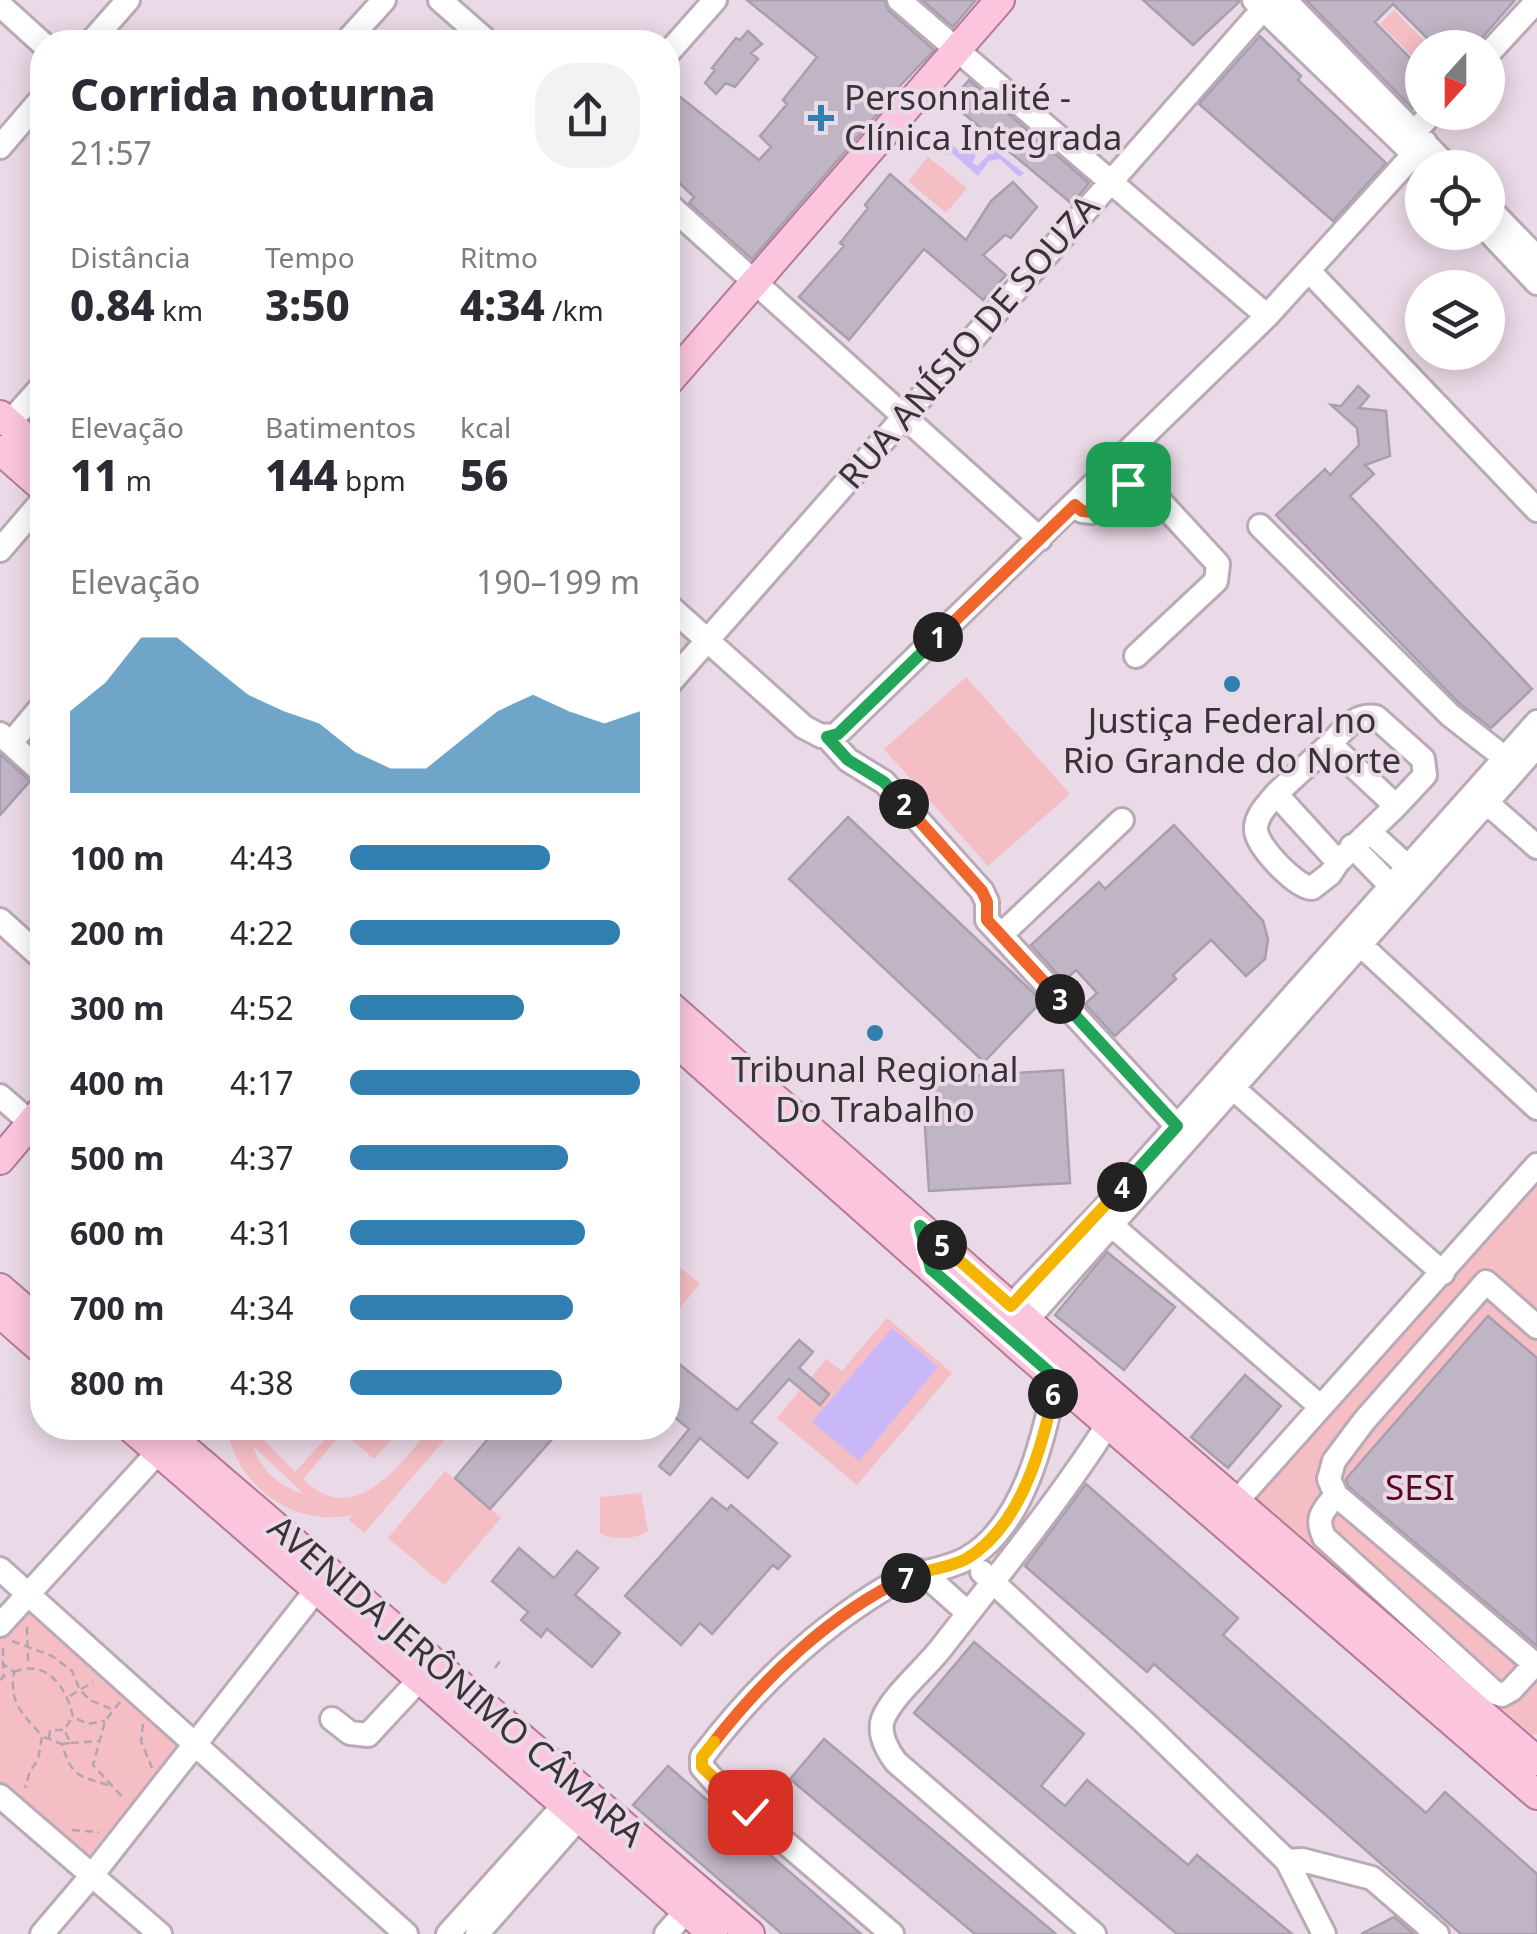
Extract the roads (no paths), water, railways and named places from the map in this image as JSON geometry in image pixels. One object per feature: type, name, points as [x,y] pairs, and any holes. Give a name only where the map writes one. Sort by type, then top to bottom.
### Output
[{"type":"main road","points":[[680,368],[1000,0]]},
{"type":"main road","points":[[3,429],[30,446]]},
{"type":"main road","points":[[3,429],[30,468]]},
{"type":"main road","points":[[680,1015],[1537,1761]]},
{"type":"main road","points":[[680,1047],[1537,1796]]},
{"type":"main road","points":[[738,1098],[781,1104]]},
{"type":"main road","points":[[0,1160],[30,1125]]},
{"type":"main road","points":[[920,1226],[931,1269]]},
{"type":"main road","points":[[0,1288],[30,1314]]},
{"type":"main road","points":[[0,1313],[30,1339]]},
{"type":"main road","name":"AVENIDA JERÔNIMO CÂMARA","points":[[161,1440],[317,1589],[713,1934]]},
{"type":"main road","name":"AVENIDA JERÔNIMO CÂMARA","points":[[161,1440],[750,1934]]},
{"type":"main road","points":[[1469,1736],[1509,1736]]},
{"type":"street","points":[[102,30],[128,0]]},
{"type":"street","points":[[357,30],[384,0]]},
{"type":"street","points":[[440,0],[474,30]]},
{"type":"street","points":[[680,39],[714,0]]},
{"type":"street","points":[[899,0],[1267,316]]},
{"type":"street","points":[[832,735],[1040,539],[1267,316],[1417,148],[1268,2]]},
{"type":"street","name":"RUA ANÍSIO DE SOUZA","points":[[680,671],[1268,2]]},
{"type":"street","points":[[1505,36],[1537,2]]},
{"type":"street","points":[[0,4],[30,32]]},
{"type":"street","points":[[0,146],[30,112]]},
{"type":"street","points":[[680,215],[1040,539]]},
{"type":"street","points":[[1505,225],[1537,258]]},
{"type":"street","points":[[1505,248],[1537,283]]},
{"type":"street","points":[[1310,272],[1537,510]]},
{"type":"street","points":[[3,429],[30,399]]},
{"type":"street","points":[[1075,505],[1092,512],[1136,481],[1146,486],[1218,564],[1216,581],[1136,656]]},
{"type":"street","points":[[0,550],[30,515]]},
{"type":"street","points":[[1260,526],[1450,715],[1511,763]]},
{"type":"street","points":[[680,615],[804,727],[832,735],[848,760],[884,782],[982,891],[987,902],[987,920],[1177,1126]]},
{"type":"street","points":[[30,717],[6,739],[30,761]]},
{"type":"street","points":[[1376,717],[1424,759],[1425,774],[1312,888],[1295,882],[1260,842],[1256,830],[1259,816],[1276,794],[1330,744],[1355,719],[1376,717]]},
{"type":"street","points":[[1019,1313],[1511,763],[1537,722]]},
{"type":"street","points":[[1330,744],[1396,806]]},
{"type":"street","points":[[1511,763],[1537,746]]},
{"type":"street","points":[[1276,794],[1354,847],[1391,886]]},
{"type":"street","points":[[1481,797],[1537,847]]},
{"type":"street","points":[[1355,939],[1408,866],[1481,797]]},
{"type":"street","points":[[1001,935],[1122,820]]},
{"type":"street","points":[[1354,847],[1408,866]]},
{"type":"street","points":[[0,920],[30,947]]},
{"type":"street","points":[[1355,939],[1537,1108]]},
{"type":"street","points":[[1106,1220],[1177,1126],[1227,1082]]},
{"type":"street","points":[[1227,1082],[1450,1265],[1486,1282],[1537,1327]]},
{"type":"street","points":[[0,1096],[30,1113]]},
{"type":"street","points":[[1237,1502],[1537,1165]]},
{"type":"street","points":[[1106,1220],[1321,1407]]},
{"type":"street","points":[[1336,1495],[1319,1516],[1324,1537],[1495,1693],[1502,1695],[1512,1690],[1536,1665],[1336,1495],[1329,1479],[1334,1461],[1364,1420],[1486,1282]]},
{"type":"street","points":[[892,1934],[717,1784],[701,1763],[702,1757],[786,1662],[890,1585],[921,1571],[968,1558],[1013,1510],[1027,1483],[1044,1432],[1056,1378]]},
{"type":"street","points":[[1094,1934],[896,1762],[884,1742],[884,1718],[1084,1461],[1108,1424]]},
{"type":"street","points":[[3,1641],[28,1592],[159,1440]]},
{"type":"street","points":[[968,1558],[1286,1860],[1324,1934]]},
{"type":"street","points":[[0,1569],[406,1934]]},
{"type":"street","points":[[921,1571],[968,1613]]},
{"type":"street","points":[[42,1934],[317,1589]]},
{"type":"street","points":[[332,1720],[350,1733],[368,1734],[420,1678]]},
{"type":"street","points":[[11,1798],[160,1934]]},
{"type":"street","points":[[448,1934],[572,1811]]},
{"type":"street","points":[[477,1934],[572,1811]]},
{"type":"street","points":[[1286,1860],[1302,1860],[1372,1878],[1437,1934]]},
{"type":"street","points":[[666,1934],[686,1910]]},
{"type":"place","name":"Personnalité - Clínica Integrada","points":[[821,118]]},
{"type":"place","name":"Justiça Federal no Rio Grande do Norte","points":[[1232,684]]},
{"type":"place","name":"Tribunal Regional Do Trabalho","points":[[875,1033]]},
{"type":"park label","name":"SESI","points":[[1420,1488]]}]
